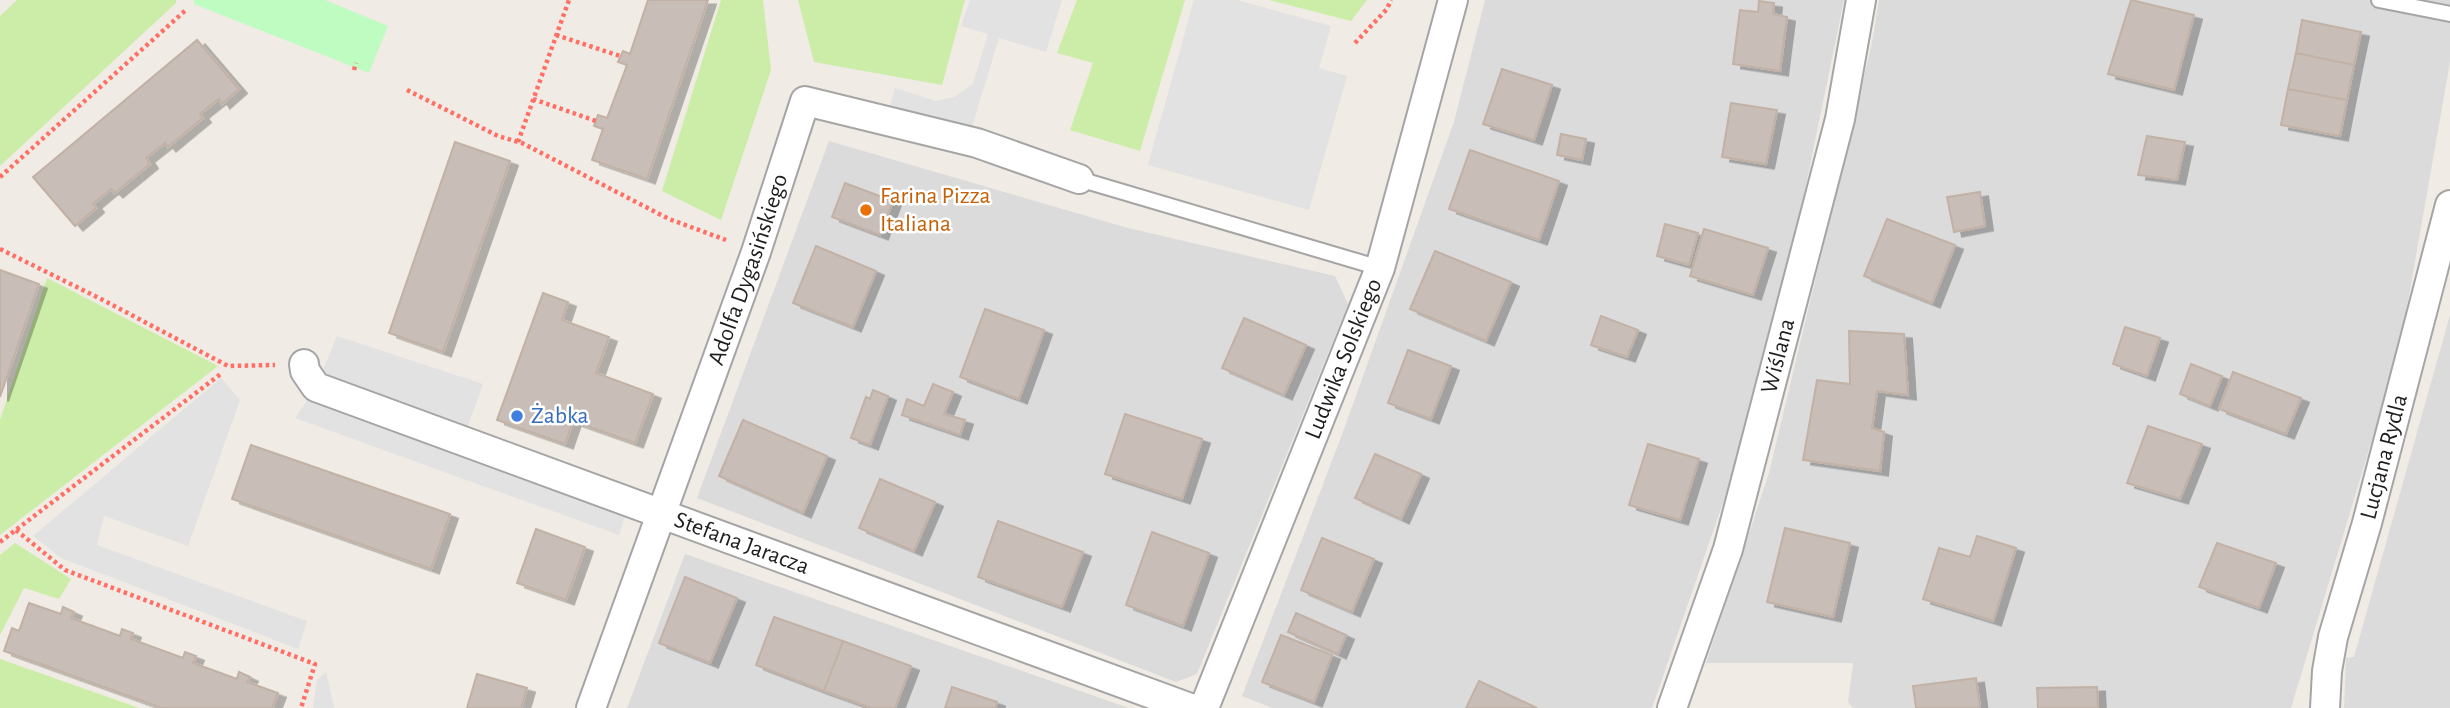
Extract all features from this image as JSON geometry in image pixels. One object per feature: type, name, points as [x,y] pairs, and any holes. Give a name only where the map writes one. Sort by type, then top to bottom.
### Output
[{"type":"street","name":"Ludwika Solskiego","points":[[1204,708],[1380,268],[1453,0]]},
{"type":"street","name":"Wiślana","points":[[1672,708],[1728,549],[1840,119],[1861,0]]},
{"type":"street","name":"Adolfa Dygasińskiego","points":[[591,708],[756,252],[805,101],[977,143],[1079,179]]},
{"type":"street","name":"Lucjana Rydla","points":[[2325,708],[2327,671],[2333,637],[2367,523],[2450,205]]},
{"type":"street","name":"Stefana Jaracza","points":[[303,364],[316,387],[1190,708]]},
{"type":"lane","points":[[2379,0],[2450,14]]},
{"type":"lane","points":[[1079,179],[1380,268]]},
{"type":"path","points":[[518,142],[569,0]]},
{"type":"path","points":[[1355,43],[1387,9],[1391,0]]},
{"type":"path","points":[[0,177],[187,9]]},
{"type":"path","points":[[556,35],[620,56]]},
{"type":"path","points":[[354,70],[356,63]]},
{"type":"path","points":[[407,90],[498,136],[518,142],[669,219],[756,252]]},
{"type":"path","points":[[533,99],[596,121]]},
{"type":"path","points":[[0,249],[118,307],[228,366],[303,364]]},
{"type":"path","points":[[0,542],[222,373]]},
{"type":"path","points":[[16,530],[65,570],[315,664],[301,708]]},
{"type":"shaded area","points":[[970,0],[1062,0],[1046,52],[999,38],[971,130],[890,106],[895,88],[936,101],[954,97],[973,84],[988,34],[961,26]]},
{"type":"shaded area","points":[[1194,0],[1237,0],[1331,26],[1319,68],[1347,76],[1309,210],[1148,165]]},
{"type":"shaded area","points":[[1485,0],[1844,0],[1790,263],[1735,468],[1652,708],[1272,708],[1242,696],[1343,432],[1454,122]]},
{"type":"shaded area","points":[[1879,0],[2450,0],[2450,62],[2400,347],[2291,708],[1853,708],[1848,702],[1853,663],[1706,663],[1769,473],[1872,43]]},
{"type":"shaded area","points":[[829,141],[1128,228],[1335,276],[1348,304],[1197,674],[1176,682],[697,498]]},
{"type":"shaded area","points":[[2450,315],[2450,708],[2344,708],[2346,658],[2354,657]]},
{"type":"shaded area","points":[[337,336],[483,384],[462,442],[629,502],[619,535],[295,418],[316,387]]},
{"type":"shaded area","points":[[221,378],[240,400],[188,546],[104,516],[97,545],[307,621],[298,649],[61,558],[33,536]]},
{"type":"shaded area","points":[[685,554],[1129,708],[627,708]]},
{"type":"shaded area","points":[[326,672],[334,708],[313,708],[317,680]]},
{"type":"green space","points":[[17,0],[176,0],[176,3],[0,166],[0,16]]},
{"type":"green space","points":[[194,0],[325,0],[388,26],[369,73],[194,4]]},
{"type":"green space","points":[[721,0],[763,0],[771,70],[721,220],[662,191]]},
{"type":"green space","points":[[798,0],[965,0],[942,85],[814,62]]},
{"type":"green space","points":[[1077,0],[1185,0],[1140,151],[1070,130],[1093,63],[1057,53]]},
{"type":"green space","points":[[1269,0],[1367,0],[1351,21]]},
{"type":"green space","points":[[47,278],[218,366],[0,535],[0,420]]},
{"type":"green space","points":[[15,543],[71,579],[59,599],[24,588],[0,635],[0,555]]},
{"type":"green space","points":[[0,659],[139,708],[0,708]]},
{"type":"building","points":[[648,0],[708,0],[647,179],[592,160],[603,129],[594,126],[598,115],[607,118],[627,65],[618,62],[623,51],[630,54]]},
{"type":"building","points":[[2131,0],[2194,15],[2174,90],[2108,74]]},
{"type":"building","points":[[1759,1],[1774,3],[1773,14],[1787,17],[1780,71],[1733,64],[1740,10],[1758,12]]},
{"type":"building","points":[[2302,20],[2361,32],[2354,65],[2296,53]]},
{"type":"building","points":[[197,40],[239,89],[222,104],[219,99],[200,114],[203,118],[168,147],[165,143],[146,158],[150,164],[115,193],[111,189],[93,204],[96,208],[75,226],[33,177]]},
{"type":"building","points":[[2296,53],[2354,65],[2347,100],[2288,89]]},
{"type":"building","points":[[1502,69],[1552,85],[1534,140],[1483,124]]},
{"type":"building","points":[[2288,89],[2347,100],[2340,136],[2281,125]]},
{"type":"building","points":[[1731,103],[1777,110],[1766,164],[1722,157]]},
{"type":"building","points":[[1561,134],[1586,139],[1582,160],[1557,155]]},
{"type":"building","points":[[2147,136],[2185,142],[2177,180],[2138,175]]},
{"type":"building","points":[[455,142],[510,161],[443,352],[389,333]]},
{"type":"building","points":[[1470,150],[1559,181],[1539,240],[1449,209]]},
{"type":"building","points":[[845,183],[893,201],[880,235],[832,217]]},
{"type":"building","points":[[1980,192],[1985,226],[1954,232],[1947,197]]},
{"type":"building","points":[[1887,219],[1955,245],[1932,303],[1864,276]]},
{"type":"building","points":[[1665,224],[1698,233],[1689,265],[1657,256]]},
{"type":"building","points":[[1704,229],[1768,248],[1753,295],[1690,276]]},
{"type":"building","points":[[816,246],[876,271],[853,327],[793,303]]},
{"type":"building","points":[[1435,251],[1511,282],[1486,341],[1410,309]]},
{"type":"building","points":[[0,270],[39,284],[0,397]]},
{"type":"building","points":[[543,293],[568,302],[562,320],[609,337],[596,373],[653,394],[635,443],[573,421],[565,444],[497,420]]},
{"type":"building","points":[[985,309],[1044,330],[1019,399],[960,377]]},
{"type":"building","points":[[1601,316],[1638,330],[1627,357],[1591,345]]},
{"type":"building","points":[[1244,318],[1306,345],[1284,395],[1222,368]]},
{"type":"building","points":[[2125,327],[2160,338],[2147,376],[2113,364]]},
{"type":"building","points":[[1849,331],[1904,334],[1908,395],[1877,391],[1872,428],[1884,432],[1880,471],[1803,460],[1817,380],[1850,384]]},
{"type":"building","points":[[1408,350],[1451,366],[1431,419],[1388,403]]},
{"type":"building","points":[[2191,364],[2222,376],[2210,406],[2180,394]]},
{"type":"building","points":[[2233,372],[2301,398],[2286,434],[2219,409]]},
{"type":"building","points":[[933,384],[953,392],[944,414],[965,420],[960,435],[902,415],[907,399],[924,406]]},
{"type":"building","points":[[873,390],[888,396],[870,445],[851,438],[866,397],[870,399]]},
{"type":"building","points":[[1125,414],[1202,439],[1182,499],[1105,474]]},
{"type":"building","points":[[743,420],[827,456],[803,513],[719,476]]},
{"type":"building","points":[[2148,426],[2202,444],[2180,499],[2127,483]]},
{"type":"building","points":[[1648,444],[1699,459],[1680,520],[1629,505]]},
{"type":"building","points":[[251,445],[450,514],[431,569],[232,499]]},
{"type":"building","points":[[1375,454],[1421,474],[1401,519],[1355,498]]},
{"type":"building","points":[[880,479],[935,502],[914,551],[859,528]]},
{"type":"building","points":[[998,521],[1083,552],[1062,607],[978,577]]},
{"type":"building","points":[[1785,528],[1850,543],[1833,617],[1767,602]]},
{"type":"building","points":[[536,529],[585,547],[566,600],[517,583]]},
{"type":"building","points":[[1152,532],[1209,553],[1183,626],[1126,605]]},
{"type":"building","points":[[1977,536],[2016,548],[1993,621],[1923,599],[1939,548],[1970,557]]},
{"type":"building","points":[[1322,538],[1374,559],[1352,612],[1301,590]]},
{"type":"building","points":[[2217,543],[2276,563],[2259,608],[2199,587]]},
{"type":"building","points":[[685,577],[737,598],[710,663],[659,643]]},
{"type":"building","points":[[29,603],[61,614],[63,607],[74,612],[71,618],[120,636],[122,629],[133,633],[131,639],[183,658],[185,652],[196,656],[193,663],[237,679],[239,672],[250,677],[247,682],[278,693],[272,708],[162,708],[4,651],[12,628],[19,631]]},
{"type":"building","points":[[1296,613],[1346,635],[1338,654],[1288,632]]},
{"type":"building","points":[[774,617],[843,641],[824,691],[756,665]]},
{"type":"building","points":[[1281,635],[1332,655],[1314,702],[1262,682]]},
{"type":"building","points":[[843,641],[911,666],[895,708],[872,708],[824,691]]},
{"type":"building","points":[[477,674],[527,688],[521,708],[467,708]]},
{"type":"building","points":[[1976,678],[1980,708],[1916,708],[1913,686]]},
{"type":"building","points":[[1479,681],[1537,708],[1466,708]]},
{"type":"building","points":[[952,687],[997,702],[995,708],[945,708]]},
{"type":"building","points":[[2097,687],[2098,708],[2038,708],[2037,688]]},
{"type":"place","name":"Farina Pizza Italiana","points":[[866,210]]},
{"type":"place","name":"Żabka","points":[[517,416]]}]
